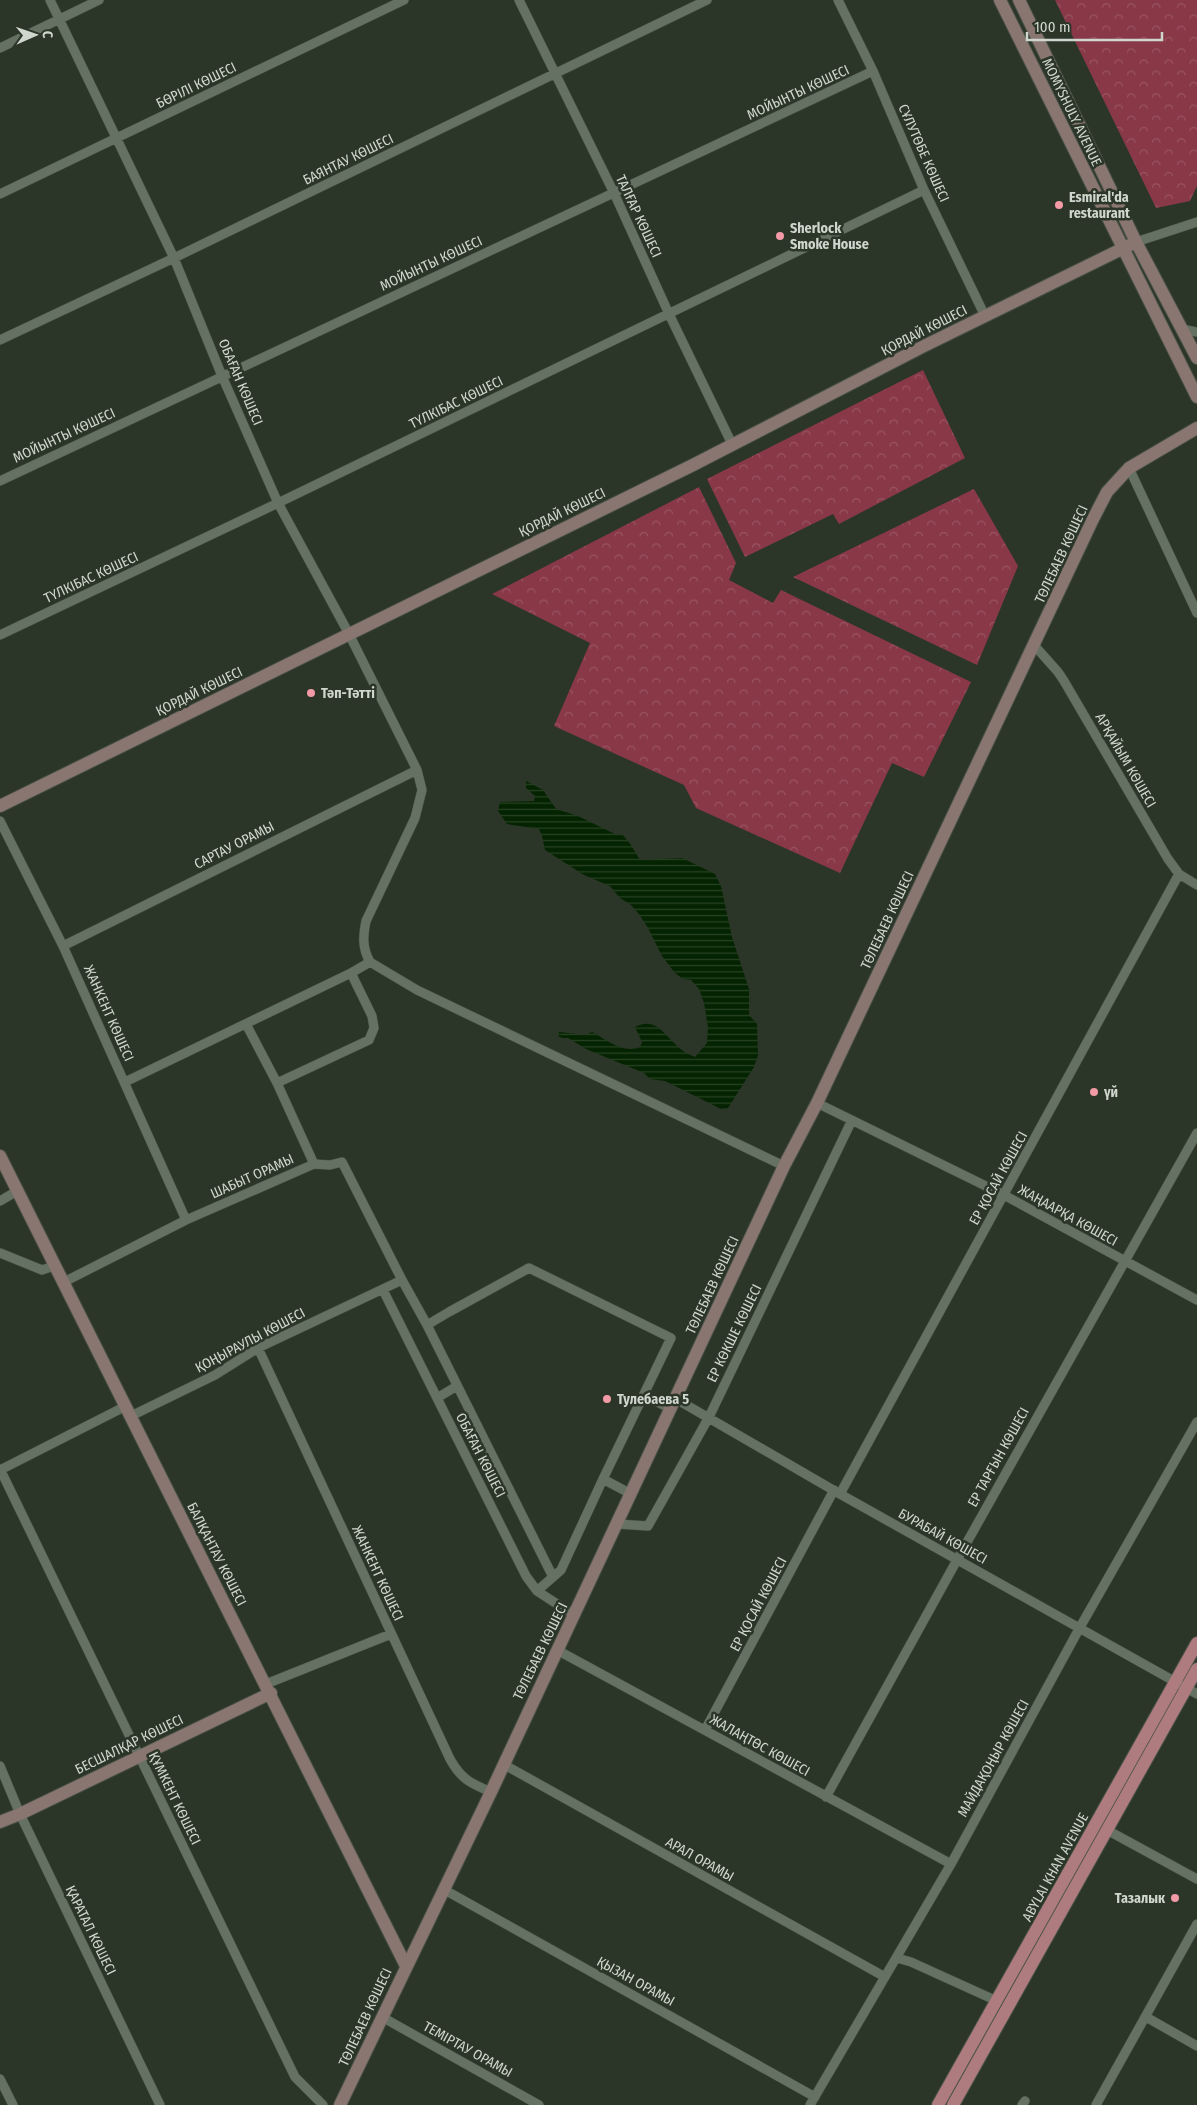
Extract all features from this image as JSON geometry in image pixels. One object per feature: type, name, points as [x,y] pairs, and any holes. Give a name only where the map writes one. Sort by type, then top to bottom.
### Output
[{"type":"main road","name":"ABYLAI KHAN AVENUE","points":[[938,2105],[997,2001],[1186,1689],[1197,1643]]},
{"type":"main road","name":"ABYLAI KHAN AVENUE","points":[[952,2105],[1197,1669]]},
{"type":"street","name":"ОБАҒАН КӨШЕСІ","points":[[50,0],[174,258],[222,376],[278,503],[349,634],[417,770],[422,790],[415,818],[366,921],[362,938],[365,954],[370,962]]},
{"type":"street","points":[[0,48],[99,0]]},
{"type":"street","name":"БӨРІЛІ КӨШЕСІ","points":[[0,194],[404,0]]},
{"type":"street","name":"ТАЛҒАР КӨШЕСІ","points":[[519,0],[614,193],[669,314],[732,444]]},
{"type":"street","name":"БАЯНТАУ КӨШЕСІ","points":[[0,340],[708,0]]},
{"type":"street","name":"СҰЛУТӨБЕ КӨШЕСІ","points":[[838,0],[873,71],[924,190],[985,316]]},
{"type":"street","name":"MOMYSHULY AVENUE","points":[[1000,0],[1197,398]]},
{"type":"street","name":"MOMYSHULY AVENUE","points":[[1018,0],[1136,242],[1197,358]]},
{"type":"street","name":"МОЙЫНТЫ КӨШЕСІ","points":[[0,481],[873,71]]},
{"type":"street","name":"ТҮЛКІБАС КӨШЕСІ","points":[[0,635],[278,503],[924,190]]},
{"type":"street","points":[[1136,242],[1197,222]]},
{"type":"street","name":"ҚОРДАЙ КӨШЕСІ","points":[[0,806],[1136,242]]},
{"type":"street","points":[[1182,329],[1197,332]]},
{"type":"street","points":[[1197,428],[1128,468],[1197,613]]},
{"type":"street","name":"ТӨЛЕБАЕВ КӨШЕСІ","points":[[340,2105],[491,1792],[502,1764],[674,1404],[784,1166],[817,1102],[1093,519],[1107,492],[1118,482],[1128,468]]},
{"type":"street","name":"АРҚАЙЫМ КӨШЕСІ","points":[[1034,646],[1064,681],[1168,859],[1179,874],[1197,885]]},
{"type":"street","name":"САРТАУ ОРАМЫ","points":[[63,946],[417,770]]},
{"type":"street","name":"ЖАНКЕНТ КӨШЕСІ","points":[[0,821],[63,946],[186,1220]]},
{"type":"street","name":"ЕР ҚОСАЙ КӨШЕСІ","points":[[705,1730],[1004,1195],[1179,874]]},
{"type":"street","points":[[125,1082],[351,973],[370,962],[417,990],[784,1166]]},
{"type":"street","points":[[277,1083],[369,1040],[374,1028],[372,1016],[351,973]]},
{"type":"street","name":"ШАБЫТ ОРАМЫ","points":[[62,1283],[186,1220],[314,1164],[277,1083],[246,1024]]},
{"type":"street","name":"ЖАҢААРҚА КӨШЕСІ","points":[[817,1102],[1004,1195],[1197,1300]]},
{"type":"street","name":"ЕР КӨКШЕ КӨШЕСІ","points":[[617,1524],[648,1526],[709,1417],[852,1120]]},
{"type":"street","name":"ЕР ТАРҒЫН КӨШЕСІ","points":[[826,1797],[1197,1133]]},
{"type":"street","name":"БАЛҚАНТАУ КӨШЕСІ","points":[[0,1156],[406,1966]]},
{"type":"street","points":[[314,1164],[330,1165],[342,1162],[427,1325],[553,1577]]},
{"type":"street","points":[[0,1201],[17,1191]]},
{"type":"street","points":[[0,1253],[42,1270],[54,1266]]},
{"type":"street","points":[[427,1325],[529,1268],[671,1338],[561,1570],[537,1591]]},
{"type":"street","name":"ҚОҢЫРАУЛЫ КӨШЕСІ","points":[[0,1469],[215,1374],[258,1348],[402,1280]]},
{"type":"street","name":"ОБАҒАН КӨШЕСІ","points":[[383,1290],[526,1576],[537,1591],[574,1615]]},
{"type":"street","name":"ЖАНКЕНТ КӨШЕСІ","points":[[258,1348],[458,1773],[469,1782],[491,1792]]},
{"type":"street","points":[[437,1398],[457,1386]]},
{"type":"street","name":"БУРАБАЙ КӨШЕСІ","points":[[644,1395],[709,1417],[837,1492],[1186,1689]]},
{"type":"street","name":"МАЙДАҚОҢЫР КӨШЕСІ","points":[[813,2101],[951,1864],[1079,1629],[1197,1422]]},
{"type":"street","name":"ҚҰМКЕНТ КӨШЕСІ","points":[[0,1469],[296,2077],[323,2105]]},
{"type":"street","points":[[604,1479],[631,1494]]},
{"type":"street","points":[[268,1688],[392,1634]]},
{"type":"street","name":"ЖАЛАҢТӨС КӨШЕСІ","points":[[557,1650],[951,1864]]},
{"type":"street","name":"БЕСШАЛҚАР КӨШЕСІ","points":[[0,1822],[139,1755],[268,1688]]},
{"type":"street","name":"АРАЛ ОРАМЫ","points":[[502,1764],[885,1978]]},
{"type":"street","name":"ҚАРАТАЛ КӨШЕСІ","points":[[0,1766],[20,1814],[160,2105]]},
{"type":"street","points":[[1107,1830],[1197,1878]]},
{"type":"street","name":"ҚЫЗАН ОРАМЫ","points":[[443,1889],[813,2101]]},
{"type":"street","points":[[1096,2105],[1197,1924]]},
{"type":"street","points":[[897,1958],[911,1962],[997,2001]]},
{"type":"street","name":"ТЕМІРТАУ ОРАМЫ","points":[[382,2017],[539,2105]]},
{"type":"street","points":[[1146,2017],[1197,2046]]},
{"type":"street","points":[[0,2078],[13,2105]]},
{"type":"green space","points":[[1055,0],[1197,0],[1197,186],[1190,201],[1156,208]]},
{"type":"green space","points":[[923,370],[965,458],[839,524],[833,514],[745,557],[707,479]]},
{"type":"green space","points":[[699,487],[736,563],[729,580],[773,603],[781,590],[971,682],[924,777],[892,763],[840,873],[696,808],[684,785],[554,726],[590,643],[492,594]]},
{"type":"green space","points":[[974,489],[1018,566],[977,665],[793,577]]},
{"type":"shaded area","points":[[526,781],[543,790],[556,809],[578,816],[615,834],[622,834],[640,860],[682,858],[715,874],[721,886],[732,937],[749,989],[749,1015],[757,1024],[758,1055],[754,1067],[728,1108],[721,1109],[665,1081],[650,1079],[644,1073],[586,1049],[568,1038],[558,1036],[559,1032],[586,1035],[592,1032],[615,1045],[634,1049],[640,1047],[642,1042],[635,1027],[648,1024],[658,1027],[680,1048],[695,1057],[707,1043],[708,1027],[704,1003],[699,989],[691,980],[683,979],[675,973],[662,956],[639,914],[631,905],[620,898],[610,886],[584,875],[545,850],[539,829],[507,824],[498,811],[500,802],[534,801],[535,796],[526,788]]},
{"type":"place","name":"Esmiral'da restaurant","points":[[1059,205]]},
{"type":"place","name":"Sherlock Smoke House","points":[[780,236]]},
{"type":"place","name":"Тәп-Тәтті","points":[[311,693]]},
{"type":"place","name":"үй","points":[[1094,1092]]},
{"type":"place","name":"Тулебаева 5","points":[[607,1399]]},
{"type":"place","name":"Тазалык","points":[[1175,1898]]}]
